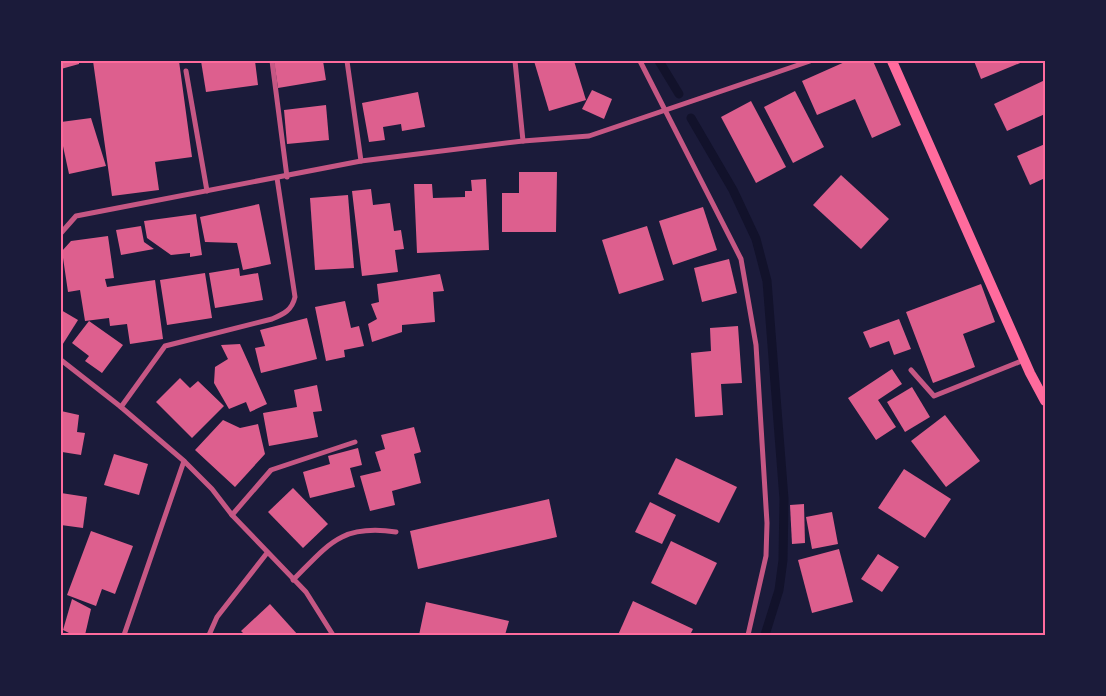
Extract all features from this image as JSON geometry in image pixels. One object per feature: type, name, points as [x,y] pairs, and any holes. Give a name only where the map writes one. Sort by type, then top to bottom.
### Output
[{"type":"main road","points":[[892,61],[1024,359],[1045,401]]},
{"type":"street","points":[[272,61],[287,177]]},
{"type":"street","points":[[347,61],[361,161]]},
{"type":"street","points":[[515,61],[522,141]]},
{"type":"street","points":[[640,61],[741,259],[756,345],[767,523],[766,556],[748,635]]},
{"type":"street","points":[[61,233],[76,216],[287,177],[361,161],[522,141],[589,136],[810,61]]},
{"type":"street","points":[[186,71],[207,191]]},
{"type":"street","points":[[122,407],[166,346],[272,318],[282,314],[293,304],[295,297],[277,178]]},
{"type":"street","points":[[911,370],[934,396],[1024,359]]},
{"type":"street","points":[[61,360],[122,407],[184,461],[212,489],[232,515],[315,605],[333,635]]},
{"type":"street","points":[[232,515],[271,470],[355,442]]},
{"type":"street","points":[[124,635],[184,461]]},
{"type":"street","points":[[293,580],[336,539],[361,530],[374,529],[396,532]]},
{"type":"street","points":[[208,635],[217,617],[266,553]]},
{"type":"building","points":[[61,61],[79,61],[79,64],[61,69]]},
{"type":"building","points":[[93,61],[179,61],[192,157],[155,162],[159,190],[112,196]]},
{"type":"building","points":[[201,61],[255,61],[258,85],[206,92]]},
{"type":"building","points":[[274,61],[323,61],[326,80],[278,88]]},
{"type":"building","points":[[534,61],[574,61],[586,100],[549,111]]},
{"type":"building","points":[[847,61],[873,61],[901,125],[872,138],[855,99],[817,115],[802,81]]},
{"type":"building","points":[[974,61],[1025,61],[981,79]]},
{"type":"building","points":[[1045,80],[1045,114],[1007,131],[994,104]]},
{"type":"building","points":[[592,90],[612,99],[604,119],[582,109]]},
{"type":"building","points":[[795,91],[824,147],[793,163],[764,107]]},
{"type":"building","points":[[418,92],[425,127],[402,131],[401,124],[383,127],[385,140],[369,142],[362,103]]},
{"type":"building","points":[[751,101],[786,167],[756,183],[721,117]]},
{"type":"building","points":[[326,105],[329,140],[287,144],[284,110]]},
{"type":"building","points":[[91,118],[106,166],[69,174],[61,137],[61,122]]},
{"type":"building","points":[[1045,144],[1045,178],[1030,185],[1017,156]]},
{"type":"building","points":[[519,172],[557,172],[556,232],[502,232],[502,193],[519,193]]},
{"type":"building","points":[[841,175],[889,219],[861,249],[813,205]]},
{"type":"building","points":[[486,179],[489,250],[417,253],[414,184],[432,184],[433,198],[465,197],[465,191],[472,191],[471,180]]},
{"type":"building","points":[[371,189],[373,205],[390,203],[394,231],[401,230],[404,249],[395,250],[398,272],[362,276],[352,191]]},
{"type":"building","points":[[348,195],[354,268],[315,270],[310,198]]},
{"type":"building","points":[[259,204],[271,264],[243,270],[237,243],[205,242],[200,217]]},
{"type":"building","points":[[703,207],[717,250],[673,265],[659,221]]},
{"type":"building","points":[[196,214],[202,255],[190,257],[190,253],[171,255],[147,238],[144,221]]},
{"type":"building","points":[[141,226],[144,242],[154,249],[121,255],[116,230]]},
{"type":"building","points":[[647,226],[664,280],[619,294],[602,240]]},
{"type":"building","points":[[108,236],[114,278],[105,279],[107,287],[155,280],[163,339],[130,344],[127,324],[110,326],[109,318],[85,321],[80,290],[68,292],[62,251],[71,241]]},
{"type":"building","points":[[729,259],[737,293],[702,302],[694,268]]},
{"type":"building","points":[[239,268],[240,276],[258,273],[263,300],[215,308],[209,273]]},
{"type":"building","points":[[205,273],[212,318],[167,325],[160,280]]},
{"type":"building","points":[[440,274],[444,291],[433,292],[435,322],[402,325],[402,332],[372,342],[368,324],[377,319],[371,304],[379,302],[377,284]]},
{"type":"building","points":[[981,284],[995,322],[963,334],[975,367],[933,383],[906,312]]},
{"type":"building","points":[[345,301],[351,328],[359,326],[364,346],[344,350],[345,357],[326,361],[315,307]]},
{"type":"building","points":[[61,310],[78,320],[61,347]]},
{"type":"building","points":[[307,318],[317,359],[261,373],[255,348],[265,346],[260,330]]},
{"type":"building","points":[[899,319],[911,349],[894,355],[889,341],[870,348],[863,332]]},
{"type":"building","points":[[89,321],[123,345],[102,373],[85,361],[89,356],[72,343]]},
{"type":"building","points":[[738,326],[742,383],[721,384],[723,415],[695,417],[691,353],[711,351],[710,328]]},
{"type":"building","points":[[240,344],[267,404],[250,412],[246,402],[229,409],[214,383],[215,367],[228,359],[221,345]]},
{"type":"building","points":[[892,369],[902,384],[878,400],[896,427],[876,440],[848,398]]},
{"type":"building","points":[[180,378],[190,388],[198,381],[224,406],[192,438],[156,402]]},
{"type":"building","points":[[317,385],[322,411],[313,412],[318,437],[269,446],[263,413],[297,407],[294,390]]},
{"type":"building","points":[[912,387],[930,417],[905,432],[887,402]]},
{"type":"building","points":[[61,411],[79,415],[77,432],[85,433],[81,455],[62,452]]},
{"type":"building","points":[[945,415],[980,461],[946,487],[911,441]]},
{"type":"building","points":[[223,420],[240,428],[258,424],[265,454],[235,487],[195,450]]},
{"type":"building","points":[[414,427],[421,452],[414,454],[421,483],[392,491],[395,505],[370,511],[360,476],[381,471],[375,452],[385,449],[381,435]]},
{"type":"building","points":[[358,448],[362,465],[350,468],[355,487],[310,498],[303,472],[330,464],[328,456]]},
{"type":"building","points":[[114,454],[148,464],[139,495],[104,485]]},
{"type":"building","points":[[676,458],[737,487],[719,523],[658,494]]},
{"type":"building","points":[[904,469],[951,499],[925,538],[878,508]]},
{"type":"building","points":[[293,488],[328,524],[303,548],[268,512]]},
{"type":"building","points":[[61,493],[87,497],[83,528],[61,525]]},
{"type":"building","points":[[549,499],[557,537],[418,569],[410,531]]},
{"type":"building","points":[[650,502],[676,515],[662,544],[635,532]]},
{"type":"building","points":[[804,504],[805,543],[792,544],[790,505]]},
{"type":"building","points":[[832,512],[838,544],[812,549],[806,517]]},
{"type":"building","points":[[91,531],[133,546],[115,594],[102,589],[96,606],[67,595]]},
{"type":"building","points":[[671,541],[717,563],[696,605],[651,583]]},
{"type":"building","points":[[839,549],[853,602],[812,613],[798,560]]},
{"type":"building","points":[[878,554],[899,567],[882,592],[861,579]]},
{"type":"building","points":[[72,599],[91,609],[85,635],[73,635],[63,630]]},
{"type":"building","points":[[633,601],[693,629],[690,635],[618,635]]},
{"type":"building","points":[[426,602],[509,621],[505,635],[419,635]]},
{"type":"building","points":[[270,604],[298,635],[245,635],[241,631]]},
{"type":"waterway","points":[[659,61],[679,94]]},
{"type":"waterway","points":[[691,118],[733,190],[756,239],[767,281],[784,499],[783,560],[779,590],[765,635]]}]
